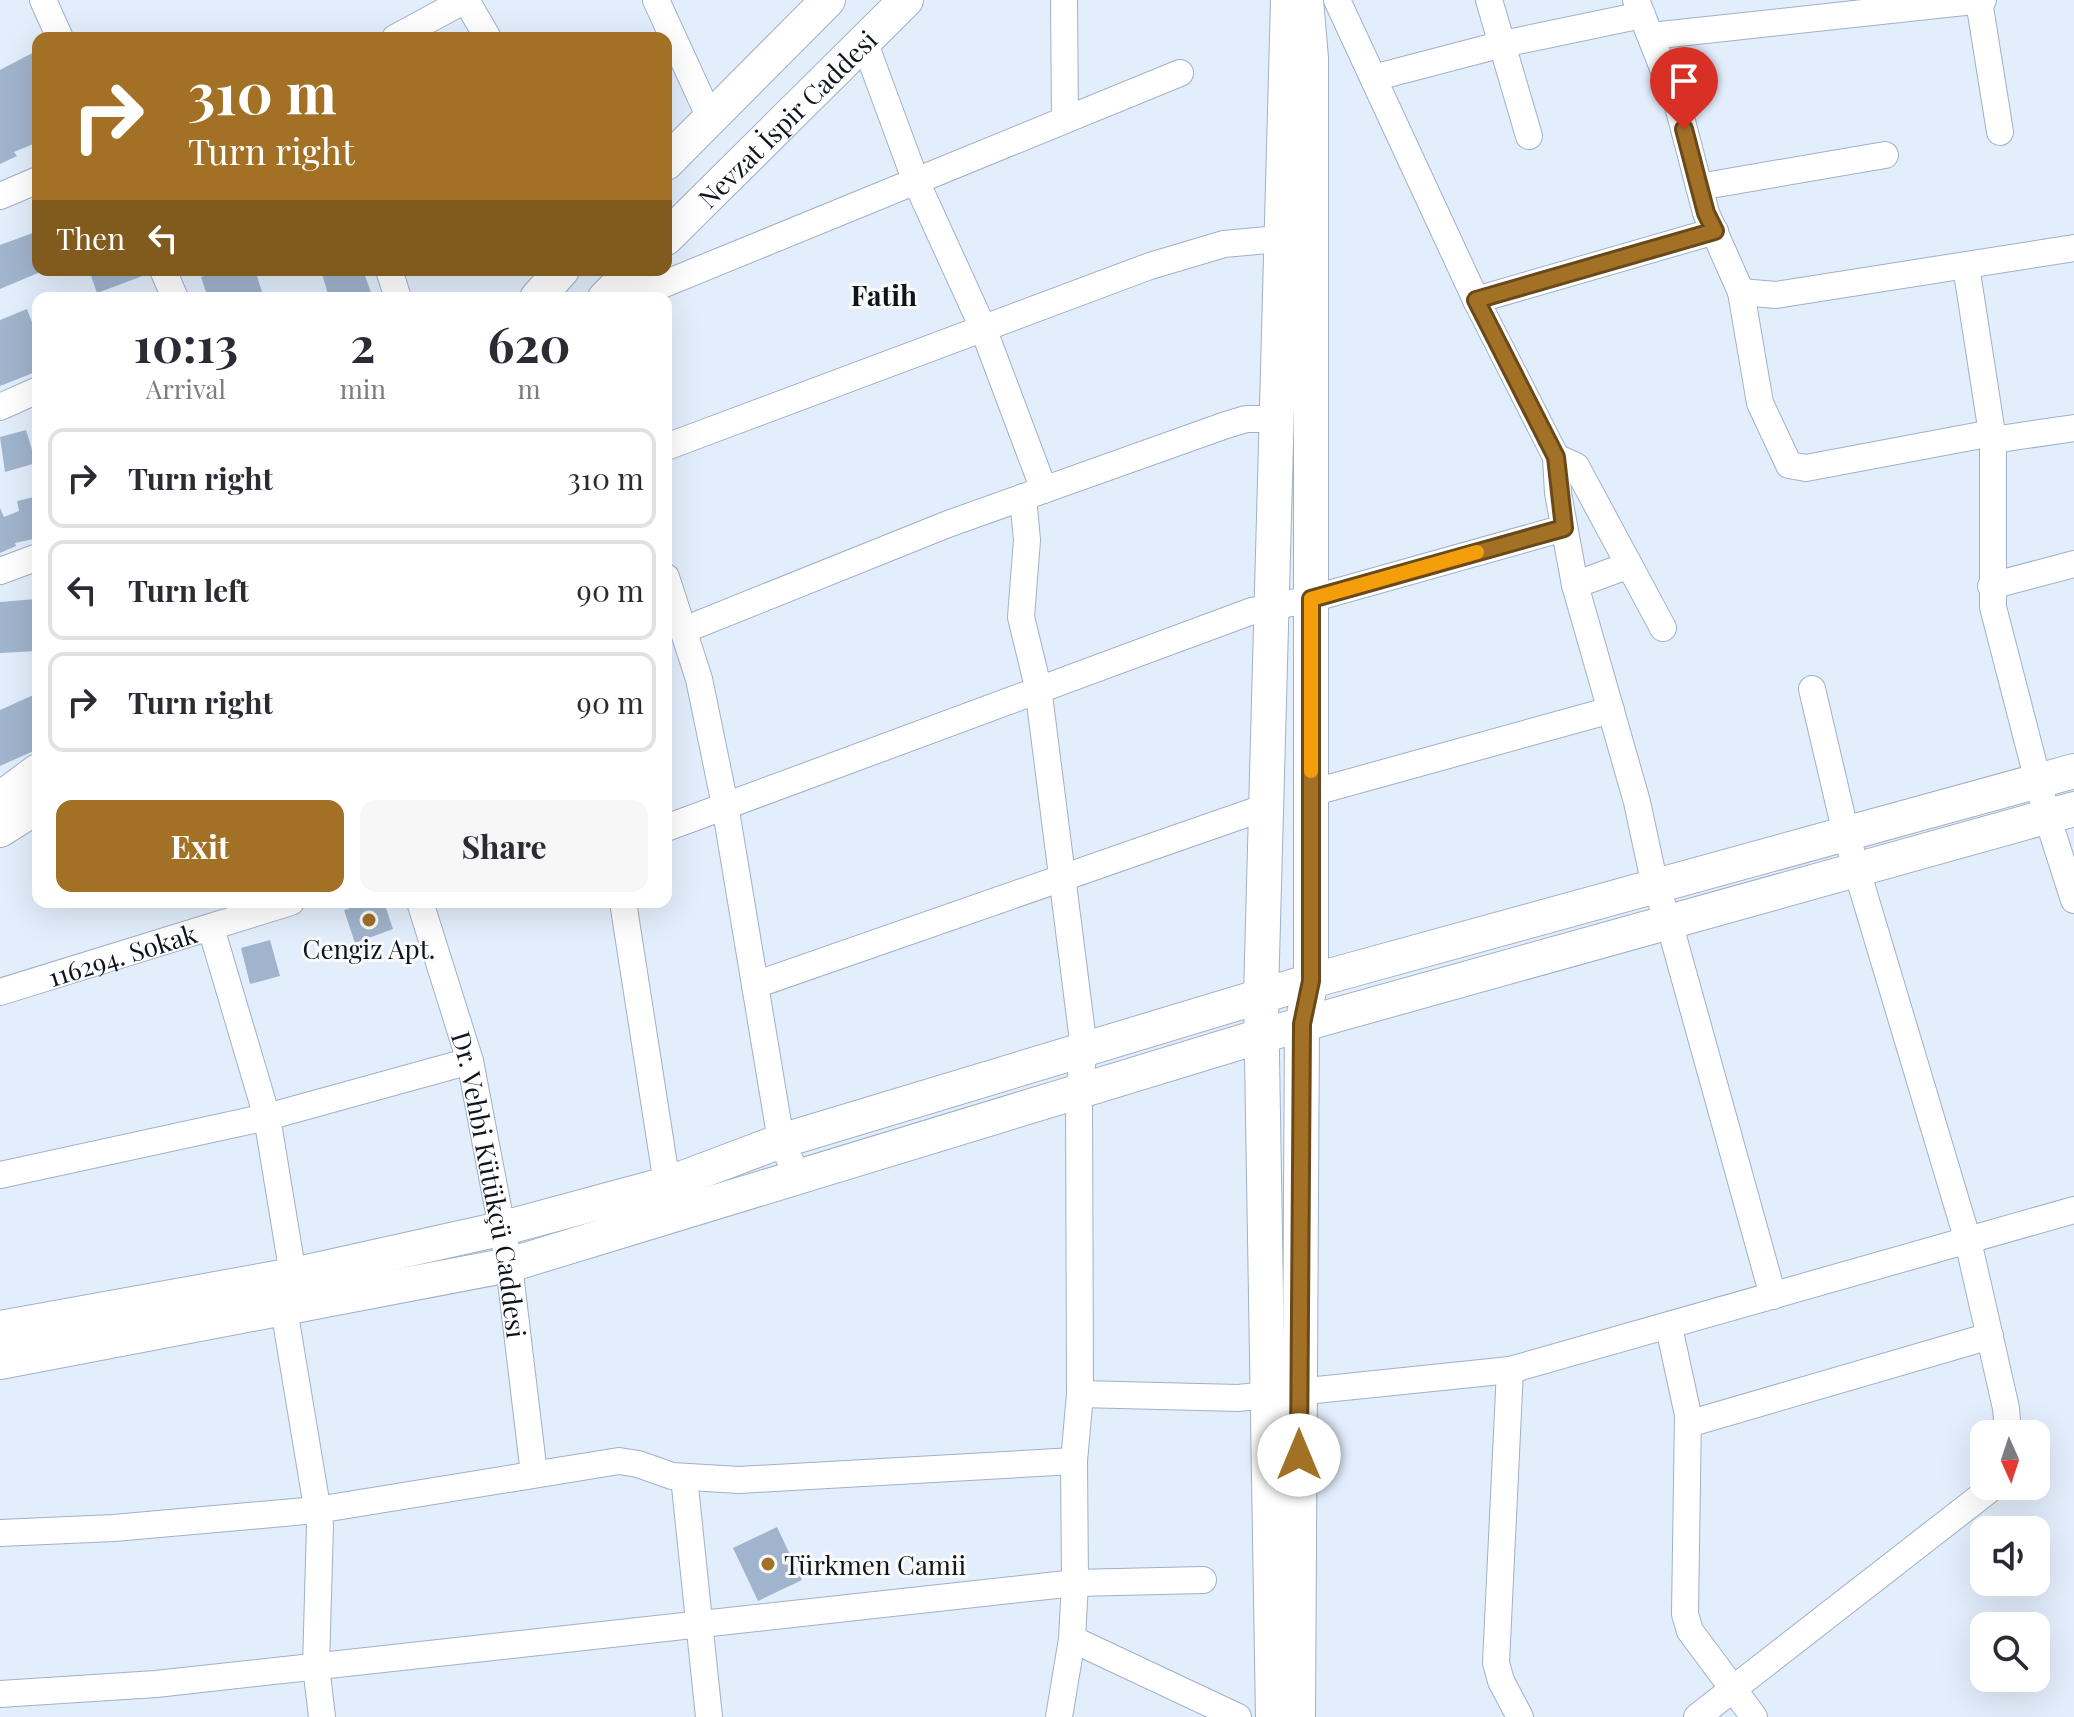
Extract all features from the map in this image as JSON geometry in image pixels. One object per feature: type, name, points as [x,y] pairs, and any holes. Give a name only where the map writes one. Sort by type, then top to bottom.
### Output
[{"type":"main road","name":"Nevzat İspir Caddesi","points":[[672,157],[828,0]]},
{"type":"main road","name":"Nevzat İspir Caddesi","points":[[672,232],[906,0]]},
{"type":"main road","points":[[1288,0],[1279,239],[1261,996],[1284,1395],[1298,1717]]},
{"type":"main road","points":[[1273,1717],[1284,1395],[1302,1024],[1311,981],[1311,58],[1306,0]]},
{"type":"main road","points":[[611,292],[627,276]]},
{"type":"main road","points":[[0,1328],[293,1275],[500,1229],[667,1184],[781,1141],[1311,981],[2074,771]]},
{"type":"main road","points":[[0,799],[32,775]]},
{"type":"main road","points":[[0,830],[32,810]]},
{"type":"main road","points":[[0,1362],[509,1265],[1264,1035],[2060,812]]},
{"type":"street","points":[[43,0],[57,32]]},
{"type":"street","points":[[406,32],[465,0],[484,32]]},
{"type":"street","points":[[656,0],[671,32]]},
{"type":"street","points":[[1064,0],[1065,119]]},
{"type":"street","points":[[1337,0],[1476,300],[1556,457],[1564,528],[1575,585],[1611,710],[1655,886],[1669,922],[1773,1296]]},
{"type":"street","points":[[1489,0],[1529,136]]},
{"type":"street","points":[[1373,78],[1503,44],[1643,17],[1981,1],[2000,132]]},
{"type":"street","points":[[1643,17],[1678,106],[1699,187],[1741,292],[1760,403],[1789,465],[1806,468],[1992,437],[2074,428]]},
{"type":"street","points":[[672,35],[710,118]]},
{"type":"street","points":[[864,41],[915,179],[983,328],[1034,493],[1021,617],[1038,687],[1084,1049],[1079,1091],[1080,1394],[1074,1461],[1075,1583],[1072,1639],[1059,1717]]},
{"type":"street","points":[[644,292],[1180,73]]},
{"type":"street","points":[[1699,187],[1885,155]]},
{"type":"street","points":[[0,196],[32,183]]},
{"type":"street","points":[[1476,300],[1715,231]]},
{"type":"street","points":[[672,445],[1150,266],[1224,244],[1279,239]]},
{"type":"street","points":[[1741,292],[1776,295],[2074,248]]},
{"type":"street","points":[[1966,266],[1992,437],[1991,586],[1996,627],[2038,780],[2060,812],[2074,900]]},
{"type":"street","points":[[0,407],[32,393]]},
{"type":"street","points":[[684,630],[1034,493],[1246,419],[1275,419]]},
{"type":"street","points":[[1556,457],[1576,466],[1663,628]]},
{"type":"street","points":[[672,826],[1038,687],[1270,607],[1311,599],[1564,528]]},
{"type":"street","points":[[0,571],[32,559]]},
{"type":"street","points":[[1991,586],[2074,564]]},
{"type":"street","points":[[1575,585],[1629,565]]},
{"type":"street","points":[[672,595],[699,679],[725,805],[781,1141],[797,1175]]},
{"type":"street","points":[[1812,689],[1846,834],[1968,1241],[2007,1420]]},
{"type":"street","points":[[1311,793],[1611,710]]},
{"type":"street","points":[[755,985],[1063,875],[1266,807]]},
{"type":"street","name":"116294. Sokak","points":[[0,992],[273,908]]},
{"type":"street","name":"Dr. Vehbi Kütükçü Caddesi","points":[[422,908],[470,1061],[509,1265],[534,1474]]},
{"type":"street","points":[[624,908],[667,1184]]},
{"type":"street","points":[[211,928],[267,1117],[293,1275],[284,1309],[317,1510],[316,1666],[322,1717]]},
{"type":"street","points":[[0,1175],[267,1117],[470,1061]]},
{"type":"street","points":[[1080,1394],[1284,1395],[1510,1370],[2074,1210]]},
{"type":"street","points":[[1669,1327],[1688,1424],[1685,1614],[1690,1631],[1754,1717]]},
{"type":"street","points":[[1688,1424],[1990,1336]]},
{"type":"street","points":[[1510,1370],[1496,1663],[1501,1681],[1520,1717]]},
{"type":"street","points":[[0,1533],[114,1528],[317,1510],[619,1461],[684,1477],[782,1480],[1074,1461]]},
{"type":"street","points":[[684,1477],[709,1717]]},
{"type":"street","points":[[1697,1717],[1976,1500]]},
{"type":"street","points":[[0,1694],[156,1684],[1075,1583],[1203,1580]]},
{"type":"street","points":[[1072,1639],[1238,1717]]},
{"type":"building","points":[[32,53],[32,144],[14,152],[17,156],[0,164],[0,70]]},
{"type":"building","points":[[32,233],[32,276],[0,289],[0,245]]},
{"type":"building","points":[[91,276],[143,276],[100,292],[97,292]]},
{"type":"building","points":[[257,276],[262,292],[206,292],[201,277]]},
{"type":"building","points":[[323,276],[365,276],[371,292],[327,292]]},
{"type":"building","points":[[27,309],[32,322],[32,373],[0,386],[0,320]]},
{"type":"building","points":[[26,430],[32,450],[32,464],[5,472],[0,437]]},
{"type":"building","points":[[32,497],[32,539],[15,543],[16,546],[0,553],[0,508],[4,517],[19,511],[17,501]]},
{"type":"building","points":[[32,599],[32,651],[0,653],[0,602]]},
{"type":"building","points":[[32,696],[32,752],[0,766],[0,710]]},
{"type":"building","name":"Cengiz Apt.","points":[[386,908],[393,929],[355,943],[344,910]]},
{"type":"building","points":[[270,940],[280,976],[250,984],[241,948]]},
{"type":"building","name":"Türkmen Camii","points":[[777,1527],[802,1580],[758,1601],[733,1548]]},
{"type":"slow traffic","points":[[1311,771],[1311,599],[1477,552]]},
{"type":"place","name":"Cengiz Apt.","points":[[369,920]]},
{"type":"place","name":"Türkmen Camii","points":[[768,1564]]},
{"type":"district","name":"Fatih","points":[[884,294]]},
{"type":"route","points":[[1299,1455],[1302,1024],[1311,981],[1311,599],[1564,528],[1556,457],[1476,300],[1715,231],[1706,213],[1684,129]]}]
